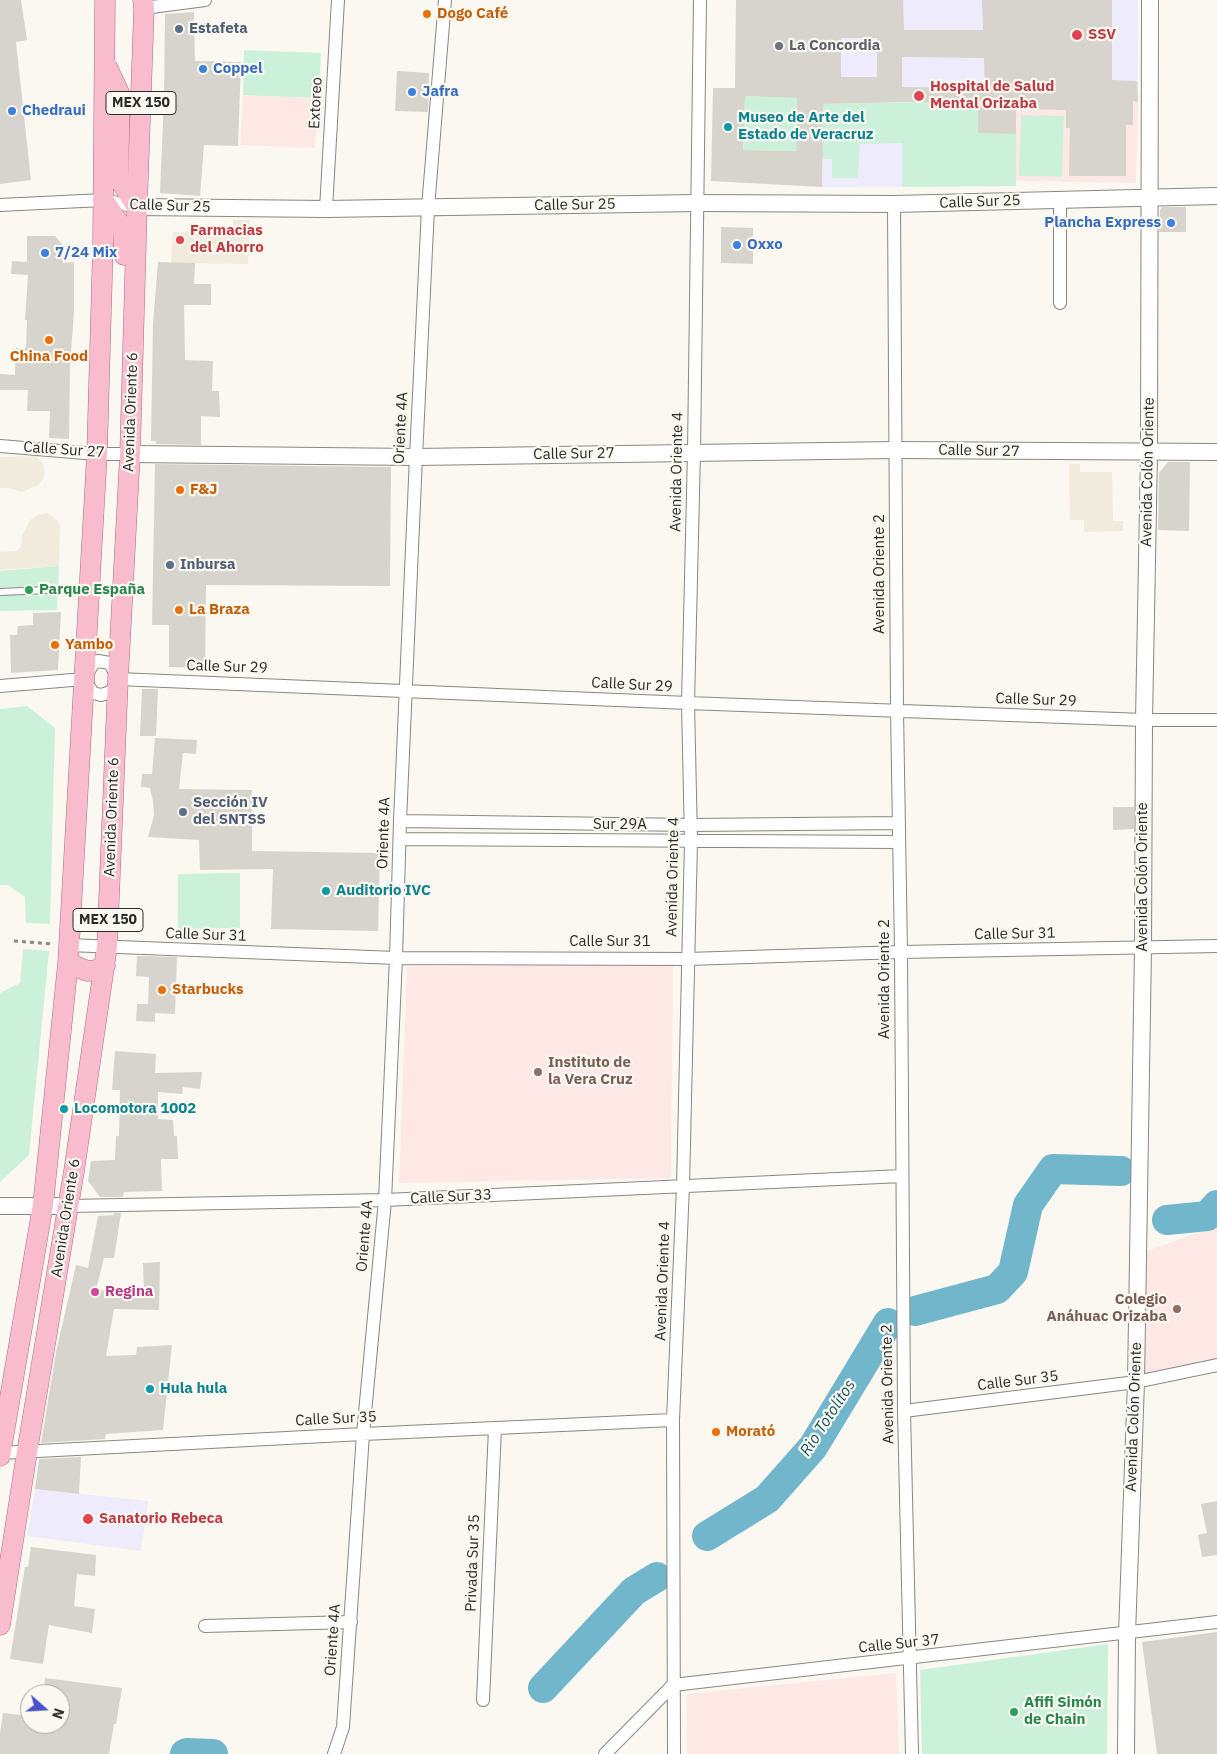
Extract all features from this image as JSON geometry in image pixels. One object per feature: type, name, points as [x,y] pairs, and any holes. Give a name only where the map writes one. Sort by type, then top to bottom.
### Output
[{"type":"main road","name":"Avenida Oriente 6","points":[[0,1454],[43,1205],[68,954],[97,454],[103,200],[105,0]]},
{"type":"main road","name":"Avenida Oriente 6","points":[[0,1625],[69,1206],[106,956],[130,454],[144,4]]},
{"type":"main road","points":[[105,62],[120,95],[118,177],[137,207]]},
{"type":"main road","points":[[103,200],[123,229],[125,293],[134,307]]},
{"type":"main road","points":[[68,954],[88,971],[96,970],[106,956]]},
{"type":"street","points":[[144,4],[205,0]]},
{"type":"street","name":"Extoreo","points":[[326,209],[338,0]]},
{"type":"street","name":"Oriente 4A","points":[[334,1754],[343,1727],[363,1434],[385,1200],[428,208],[444,0]]},
{"type":"street","name":"Avenida Oriente 4","points":[[674,1754],[673,1420],[683,1186],[691,841],[688,704],[694,452],[700,0]]},
{"type":"street","name":"Avenida Colón Oriente","points":[[1126,1754],[1127,1634],[1136,1382],[1143,948],[1150,0]]},
{"type":"street","name":"Calle Sur 25","points":[[0,206],[103,200],[137,207],[326,209],[696,203],[894,204],[1217,196]]},
{"type":"street","points":[[1060,200],[1060,303]]},
{"type":"street","name":"Avenida Oriente 2","points":[[894,204],[897,710],[902,952],[904,1412],[912,1754]]},
{"type":"street","name":"Calle Sur 27","points":[[0,446],[97,454],[416,457],[895,450],[1217,452]]},
{"type":"street","points":[[98,661],[110,664],[118,679],[111,692],[101,695],[93,693],[84,679],[93,664],[98,661]]},
{"type":"street","points":[[0,686],[84,679]]},
{"type":"street","name":"Calle Sur 29","points":[[118,679],[688,704],[1144,720],[1217,720]]},
{"type":"street","name":"Sur 29A","points":[[400,821],[691,825],[899,823]]},
{"type":"street","name":"Sur 29A","points":[[400,839],[899,842]]},
{"type":"street","name":"Calle Sur 31","points":[[106,956],[688,959],[902,952],[1217,946]]},
{"type":"street","name":"Calle Sur 33","points":[[0,1206],[385,1200],[902,1176]]},
{"type":"street","name":"Calle Sur 35","points":[[904,1412],[1136,1382],[1217,1365]]},
{"type":"street","name":"Calle Sur 35","points":[[0,1454],[363,1434],[673,1420]]},
{"type":"street","name":"Privada Sur 35","points":[[483,1700],[495,1428]]},
{"type":"street","points":[[205,1626],[351,1622]]},
{"type":"street","name":"Calle Sur 37","points":[[673,1685],[1127,1634],[1217,1622]]},
{"type":"street","points":[[605,1754],[673,1685]]},
{"type":"lane","points":[[0,592],[48,590]]},
{"type":"path","points":[[14,941],[68,954]]},
{"type":"shaded area","name":"Hospital de Salud Mental Orizaba","points":[[823,0],[1138,0],[1138,102],[1066,100],[1016,87],[1016,186],[822,187]]},
{"type":"shaded area","points":[[1015,87],[1138,102],[1136,183],[1016,181]]},
{"type":"shaded area","points":[[243,95],[319,98],[315,148],[240,145]]},
{"type":"shaded area","points":[[233,220],[250,220],[248,264],[171,263],[173,232],[233,233]]},
{"type":"shaded area","points":[[37,456],[43,464],[45,472],[43,479],[38,485],[22,492],[9,488],[0,488],[0,457]]},
{"type":"shaded area","points":[[1069,464],[1080,464],[1080,472],[1112,472],[1113,521],[1123,521],[1123,531],[1084,532],[1084,520],[1070,520]]},
{"type":"shaded area","points":[[47,513],[56,519],[60,526],[59,566],[0,570],[0,552],[17,551],[21,546],[22,536],[30,520],[38,515]]},
{"type":"shaded area","name":"Instituto de la Vera Cruz","points":[[673,964],[671,1178],[399,1183],[407,967]]},
{"type":"shaded area","name":"Colegio Anáhuac Orizaba","points":[[1217,1226],[1217,1365],[1136,1382],[1138,1254]]},
{"type":"shaded area","name":"Sanatorio Rebeca","points":[[35,1489],[148,1501],[141,1551],[27,1536]]},
{"type":"shaded area","points":[[896,1673],[899,1754],[687,1754],[687,1694]]},
{"type":"green space","points":[[244,50],[321,53],[319,98],[243,95]]},
{"type":"green space","points":[[745,96],[797,98],[796,151],[743,150]]},
{"type":"green space","points":[[978,101],[978,133],[1016,134],[1016,186],[902,187],[902,143],[860,144],[858,178],[832,178],[832,159],[822,159],[823,104]]},
{"type":"green space","points":[[1021,115],[1064,116],[1062,177],[1019,176]]},
{"type":"green space","name":"Parque España","points":[[59,566],[57,610],[0,611],[0,571]]},
{"type":"green space","points":[[27,706],[55,728],[50,924],[26,923],[25,897],[8,885],[0,885],[0,709]]},
{"type":"green space","points":[[240,873],[240,928],[178,929],[178,874]]},
{"type":"green space","points":[[23,949],[49,951],[29,1155],[0,1182],[0,993],[20,983]]},
{"type":"green space","name":"Afifi Simón de Chain","points":[[1108,1644],[1107,1754],[922,1754],[920,1670]]},
{"type":"building","name":"Chedraui","points":[[0,0],[21,0],[27,40],[16,42],[31,180],[0,184]]},
{"type":"building","points":[[736,0],[903,0],[904,30],[983,30],[982,0],[1112,0],[1112,80],[1137,81],[1138,102],[1133,101],[1133,125],[1126,125],[1126,176],[1069,176],[1070,128],[1066,128],[1066,110],[1016,109],[1016,134],[978,133],[978,102],[903,102],[823,104],[822,187],[711,181],[713,88],[735,88]],"holes":[[[841,38],[877,38],[877,77],[841,77]],[[902,57],[984,58],[985,88],[902,87]],[[745,96],[797,98],[796,151],[743,150]]]},
{"type":"building","points":[[194,12],[195,61],[241,62],[238,146],[204,145],[200,196],[160,193],[165,14]]},
{"type":"building","name":"Jafra","points":[[397,71],[429,73],[428,112],[395,111]]},
{"type":"building","name":"Plancha Express","points":[[1162,207],[1186,207],[1186,232],[1159,232],[1160,210]]},
{"type":"building","name":"Oxxo","points":[[721,227],[753,228],[753,264],[721,263]]},
{"type":"building","points":[[27,236],[55,236],[63,245],[63,263],[74,262],[69,439],[49,438],[50,411],[27,411],[28,390],[0,390],[0,374],[15,375],[16,348],[26,348],[27,320],[25,320],[28,275],[11,274],[12,261],[27,262]]},
{"type":"building","points":[[158,262],[195,263],[194,284],[211,284],[211,305],[184,305],[185,360],[213,361],[212,391],[219,391],[220,417],[201,416],[201,445],[156,444],[156,441],[151,441],[153,323]]},
{"type":"building","points":[[1168,462],[1190,462],[1189,531],[1158,530],[1159,473]]},
{"type":"building","points":[[155,464],[391,467],[390,586],[206,585],[205,668],[169,667],[169,625],[152,625]]},
{"type":"building","points":[[61,612],[58,670],[11,673],[10,635],[17,635],[18,626],[33,625],[33,613]]},
{"type":"building","points":[[142,689],[158,689],[156,736],[140,736]]},
{"type":"building","points":[[155,738],[197,740],[196,754],[183,753],[179,789],[252,790],[252,851],[380,853],[378,931],[271,929],[273,869],[200,870],[199,840],[148,837],[154,815],[153,801],[150,788],[141,787],[142,774],[152,774]]},
{"type":"building","points":[[1113,807],[1134,807],[1134,829],[1113,830]]},
{"type":"building","name":"Starbucks","points":[[137,956],[177,957],[175,1014],[155,1013],[155,1022],[136,1021],[137,1004],[148,1004],[149,977],[136,976]]},
{"type":"building","points":[[115,1051],[156,1054],[155,1073],[202,1072],[200,1089],[183,1087],[182,1094],[158,1092],[158,1119],[173,1120],[174,1136],[177,1136],[178,1159],[161,1159],[162,1191],[124,1192],[123,1197],[100,1197],[88,1181],[91,1161],[115,1160],[116,1136],[119,1136],[120,1090],[112,1090]]},
{"type":"building","points":[[113,1213],[121,1213],[114,1258],[104,1258],[96,1290],[144,1293],[143,1263],[160,1262],[159,1310],[114,1309],[106,1356],[136,1355],[137,1347],[172,1345],[163,1430],[106,1434],[105,1439],[41,1443],[56,1352],[76,1265],[88,1268],[98,1216],[114,1215]]},
{"type":"building","points":[[81,1457],[79,1494],[35,1489],[39,1459]]},
{"type":"building","points":[[1217,1501],[1217,1555],[1202,1557],[1198,1535],[1207,1533],[1201,1504]]},
{"type":"building","points":[[31,1547],[96,1555],[95,1576],[77,1574],[74,1606],[95,1609],[92,1633],[49,1625],[43,1664],[10,1659],[25,1567],[28,1567]]},
{"type":"building","points":[[1217,1632],[1217,1754],[1157,1754],[1142,1642]]},
{"type":"building","points":[[45,1678],[122,1688],[109,1754],[0,1754],[0,1733],[3,1713],[20,1715],[20,1734],[70,1734],[70,1684],[45,1684]]},
{"type":"waterway","name":"Rio Totolitos","points":[[915,1311],[997,1289],[1013,1272],[1028,1205],[1053,1169],[1121,1171]]},
{"type":"waterway","name":"Rio Totolitos","points":[[1167,1220],[1207,1216],[1217,1205]]},
{"type":"waterway","name":"Rio Totolitos","points":[[707,1536],[767,1499],[813,1447],[888,1323]]},
{"type":"waterway","name":"Rio Totolitos","points":[[543,1688],[634,1591],[657,1577]]},
{"type":"waterway","name":"Rio Totolitos","points":[[185,1754],[213,1754]]},
{"type":"place","name":"Dogo Café","points":[[427,14]]},
{"type":"place","name":"Estafeta","points":[[179,29]]},
{"type":"place","name":"SSV","points":[[1077,35]]},
{"type":"place","name":"La Concordia","points":[[779,46]]},
{"type":"place","name":"Coppel","points":[[203,69]]},
{"type":"place","name":"Jafra","points":[[412,92]]},
{"type":"place","name":"Hospital de Salud Mental Orizaba","points":[[919,96]]},
{"type":"place","name":"Chedraui","points":[[12,111]]},
{"type":"place","name":"Museo de Arte del Estado de Veracruz","points":[[728,127]]},
{"type":"place","name":"Plancha Express","points":[[1171,223]]},
{"type":"place","name":"Farmacias del Ahorro","points":[[180,240]]},
{"type":"place","name":"Oxxo","points":[[737,245]]},
{"type":"place","name":"7/24 Mix","points":[[45,253]]},
{"type":"place","name":"China Food","points":[[49,340]]},
{"type":"place","name":"F&J","points":[[180,490]]},
{"type":"place","name":"Inbursa","points":[[170,565]]},
{"type":"place","name":"Parque España","points":[[29,590]]},
{"type":"place","name":"La Braza","points":[[179,610]]},
{"type":"place","name":"Yambo","points":[[55,645]]},
{"type":"place","name":"Sección IV del SNTSS","points":[[183,812]]},
{"type":"place","name":"Auditorio IVC","points":[[326,891]]},
{"type":"place","name":"Starbucks","points":[[162,990]]},
{"type":"place","name":"Instituto de la Vera Cruz","points":[[538,1072]]},
{"type":"place","name":"Locomotora 1002","points":[[64,1109]]},
{"type":"place","name":"Regina","points":[[95,1292]]},
{"type":"place","name":"Colegio Anáhuac Orizaba","points":[[1177,1309]]},
{"type":"place","name":"Hula hula","points":[[150,1389]]},
{"type":"place","name":"Morató","points":[[716,1432]]},
{"type":"place","name":"Sanatorio Rebeca","points":[[88,1519]]},
{"type":"place","name":"Afifi Simón de Chain","points":[[1014,1712]]}]
